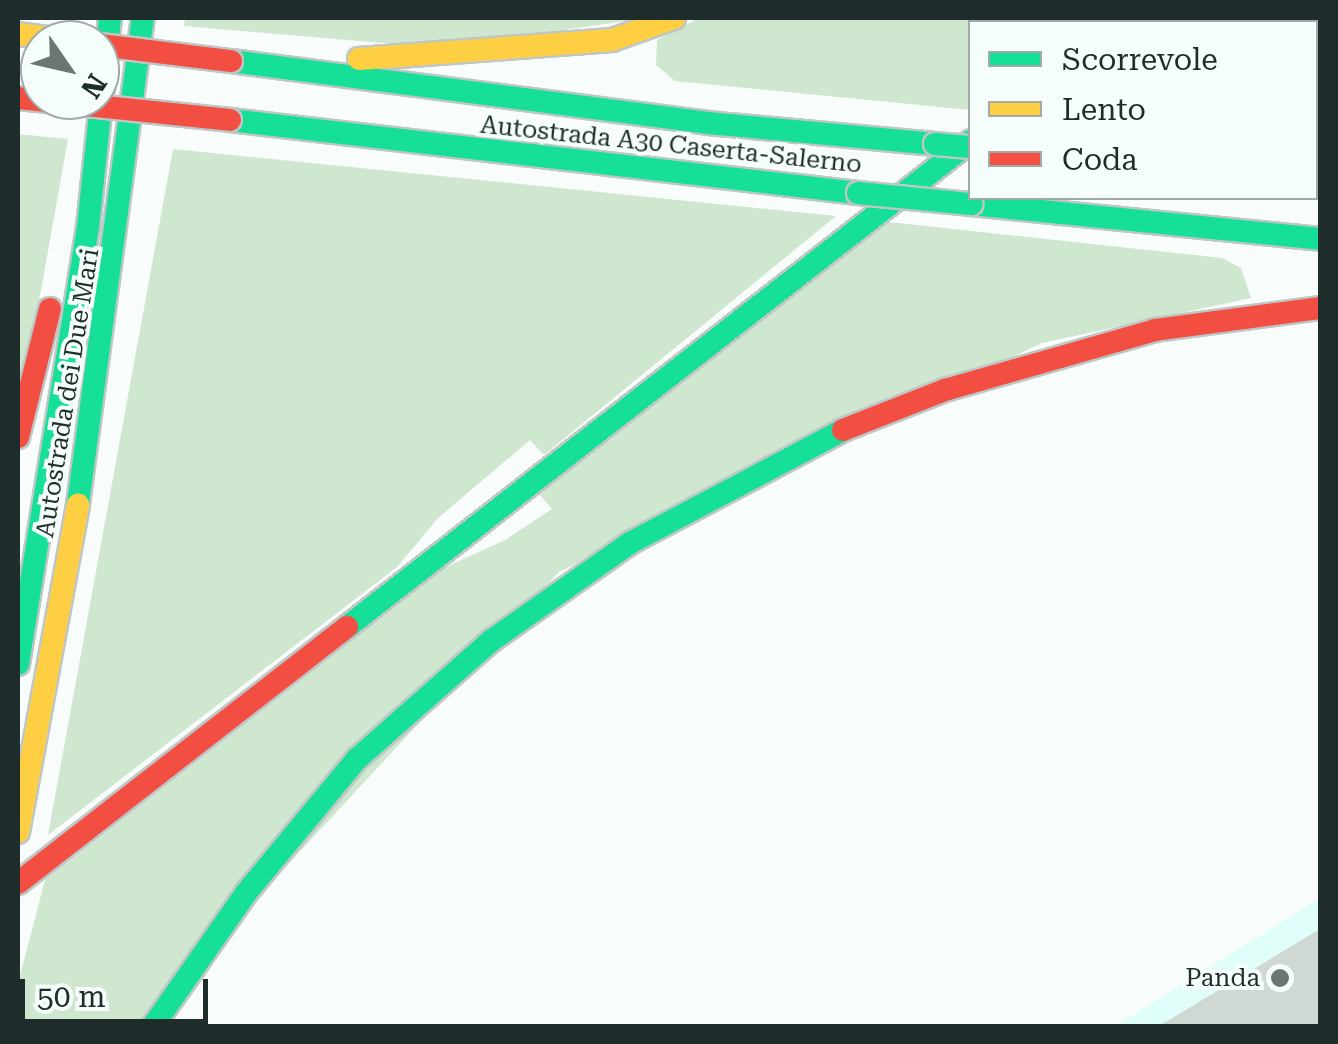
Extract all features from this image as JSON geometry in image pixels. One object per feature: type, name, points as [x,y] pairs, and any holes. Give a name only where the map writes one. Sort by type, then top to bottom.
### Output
[{"type":"highway","name":"Autostrada dei Due Mari","points":[[18,664],[82,262],[110,18]]},
{"type":"highway","name":"Autostrada dei Due Mari","points":[[18,832],[64,599],[121,229],[143,18]]},
{"type":"highway","points":[[154,143],[168,18]]},
{"type":"highway","points":[[271,66],[612,40],[674,18]]},
{"type":"highway","name":"Autostrada A30 Caserta-Salerno","points":[[120,47],[708,123],[968,144]]},
{"type":"highway","name":"Autostrada A30 Caserta-Salerno","points":[[18,98],[858,193],[1320,239]]},
{"type":"highway","points":[[18,438],[49,315],[75,120]]},
{"type":"highway","points":[[18,883],[968,146]]},
{"type":"highway","points":[[64,599],[140,240]]},
{"type":"highway","points":[[153,1026],[246,893],[358,759],[491,641],[630,543],[836,433],[945,390],[1154,330],[1320,308]]},
{"type":"shaded area","points":[[1320,898],[1320,1026],[1115,1026]]},
{"type":"green space","points":[[185,18],[646,18],[441,48],[184,26]]},
{"type":"green space","points":[[699,18],[1174,18],[968,20],[968,110],[675,81],[656,65],[657,40]]},
{"type":"green space","points":[[1318,34],[1320,34],[1318,149]]},
{"type":"green space","points":[[18,134],[68,139],[18,419]]},
{"type":"green space","points":[[173,149],[836,216],[544,455],[530,440],[438,518],[397,567],[48,835]]},
{"type":"green space","points":[[889,222],[1222,258],[1241,268],[1251,298],[1042,343],[559,572],[138,1026],[18,1026],[18,983],[45,880],[446,567],[505,540],[552,509],[538,493]]},
{"type":"building","name":"Panda","points":[[1320,929],[1320,1026],[1159,1026]]},
{"type":"traffic: fast","points":[[18,664],[88,227],[110,18]]},
{"type":"traffic: fast","points":[[78,504],[143,18]]},
{"type":"traffic: fast","points":[[231,61],[708,123],[935,144]]},
{"type":"traffic: fast","points":[[230,120],[858,193]]},
{"type":"traffic: fast","points":[[347,627],[968,143]]},
{"type":"traffic: fast","points":[[935,144],[968,147]]},
{"type":"traffic: fast","points":[[858,193],[971,204]]},
{"type":"traffic: fast","points":[[971,204],[1320,239]]},
{"type":"traffic: fast","points":[[153,1026],[246,893],[357,759],[491,641],[630,543],[843,430]]},
{"type":"traffic: slow","points":[[359,59],[612,40],[674,18]]},
{"type":"traffic: slow","points":[[1212,20],[1220,18]]},
{"type":"traffic: slow","points":[[18,832],[78,504]]},
{"type":"traffic: jam","points":[[120,47],[231,61]]},
{"type":"traffic: jam","points":[[18,98],[230,120]]},
{"type":"traffic: jam","points":[[843,430],[945,390],[1155,330],[1320,308]]},
{"type":"traffic: jam","points":[[18,437],[50,309]]},
{"type":"traffic: jam","points":[[18,883],[347,627]]},
{"type":"place","name":"Panda","points":[[1280,978]]}]
